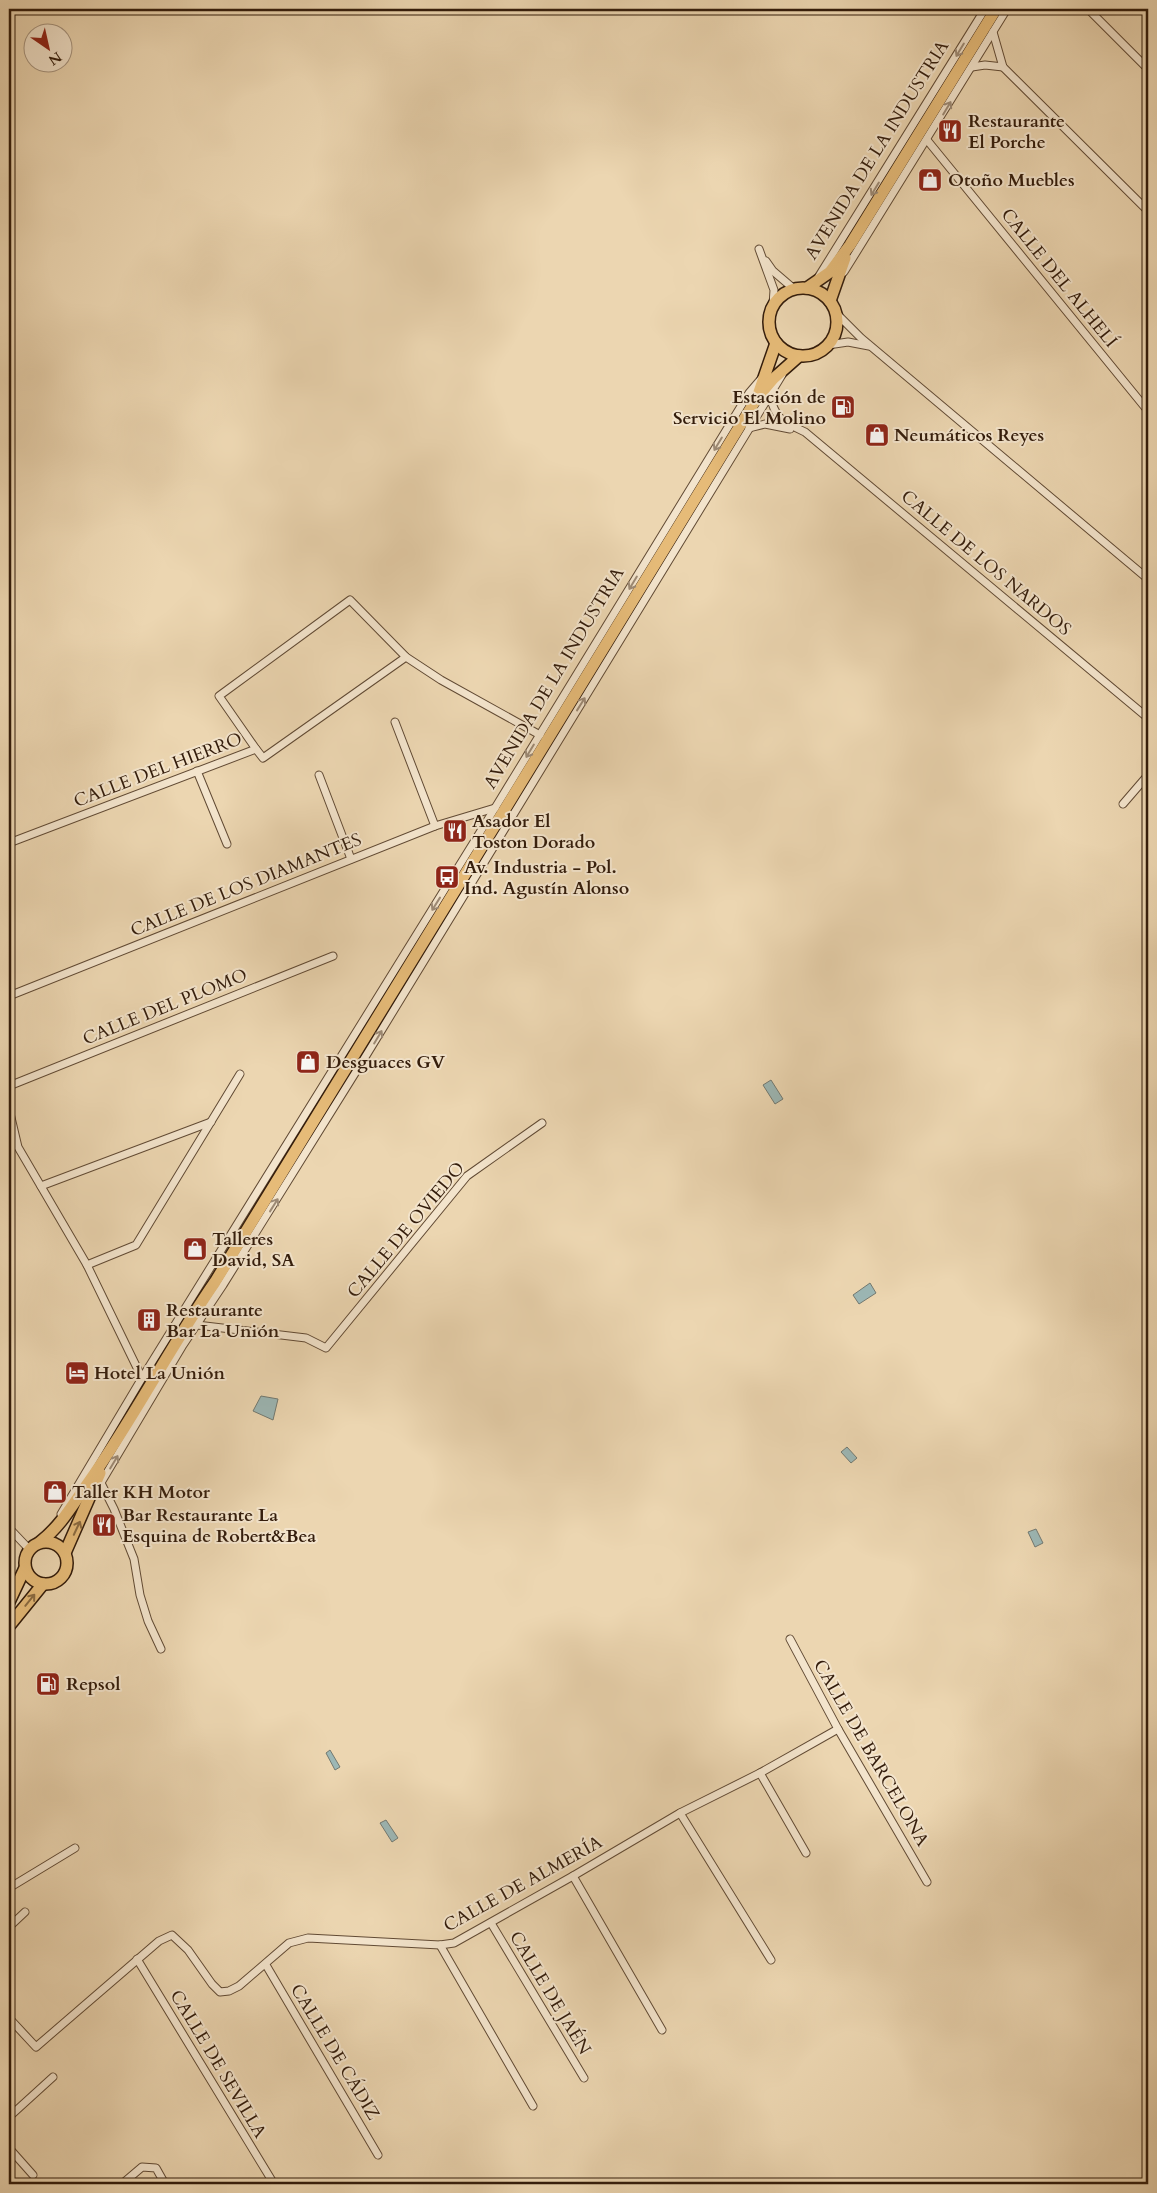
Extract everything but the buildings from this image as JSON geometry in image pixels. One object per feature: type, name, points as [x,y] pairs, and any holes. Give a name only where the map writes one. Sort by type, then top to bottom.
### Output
[{"type":"main road","name":"AVENIDA DE LA INDUSTRIA","points":[[811,286],[830,272],[850,245],[996,9]]},
{"type":"main road","name":"AVENIDA DE LA INDUSTRIA","points":[[830,301],[850,245]]},
{"type":"main road","points":[[811,286],[830,301],[836,313],[837,326],[833,339],[824,349],[812,355],[799,356],[786,352],[776,343],[770,331],[769,318],[773,305],[782,295],[794,289],[811,286]]},
{"type":"main road","name":"AVENIDA DE LA INDUSTRIA","points":[[758,398],[776,343]]},
{"type":"main road","name":"AVENIDA DE LA INDUSTRIA","points":[[43,1540],[52,1534],[106,1458],[189,1320],[215,1282],[498,824],[758,398],[773,378],[799,356]]},
{"type":"main road","name":"AVENIDA DE LA INDUSTRIA","points":[[65,1553],[106,1458]]},
{"type":"main road","points":[[9,1602],[24,1568],[24,1560],[29,1549],[43,1540],[56,1544],[65,1553],[67,1566],[64,1574],[51,1584],[35,1582],[28,1576],[24,1568]]},
{"type":"main road","points":[[9,1626],[43,1584]]},
{"type":"street","name":"AVENIDA DE LA INDUSTRIA","points":[[811,286],[853,225],[985,9]]},
{"type":"street","name":"AVENIDA DE LA INDUSTRIA","points":[[836,282],[927,140],[1007,9]]},
{"type":"street","points":[[1088,9],[1148,69]]},
{"type":"street","points":[[993,32],[1003,67],[1148,211]]},
{"type":"street","points":[[972,67],[985,64],[1003,67]]},
{"type":"street","name":"CALLE DEL ALHELÍ","points":[[927,140],[1148,411]]},
{"type":"street","points":[[773,305],[774,290],[759,249],[773,271],[794,289]]},
{"type":"street","points":[[836,313],[861,338],[1148,578]]},
{"type":"street","points":[[828,344],[848,342],[872,346]]},
{"type":"street","name":"AVENIDA DE LA INDUSTRIA","points":[[88,1503],[197,1324],[368,1054],[788,365]]},
{"type":"street","name":"AVENIDA DE LA INDUSTRIA","points":[[43,1540],[749,393],[764,375]]},
{"type":"street","name":"CALLE DE LOS NARDOS","points":[[770,395],[773,410],[778,417],[805,432],[1148,718]]},
{"type":"street","name":"CALLE DE LOS NARDOS","points":[[750,428],[765,424],[805,432]]},
{"type":"street","points":[[256,749],[219,696],[350,600],[406,657],[441,680],[540,735]]},
{"type":"street","name":"CALLE DEL HIERRO","points":[[9,843],[256,749],[263,758],[406,657]]},
{"type":"street","points":[[395,722],[436,826]]},
{"type":"street","points":[[197,771],[227,844]]},
{"type":"street","points":[[319,775],[350,859]]},
{"type":"street","points":[[1123,804],[1148,775]]},
{"type":"street","name":"CALLE DE LOS DIAMANTES","points":[[9,996],[350,859],[436,826],[495,808]]},
{"type":"street","name":"CALLE DEL PLOMO","points":[[9,1086],[333,956]]},
{"type":"street","points":[[87,1265],[136,1245],[240,1074]]},
{"type":"street","points":[[9,1109],[18,1147],[87,1265],[142,1378]]},
{"type":"street","points":[[41,1186],[211,1122]]},
{"type":"street","name":"CALLE DE OVIEDO","points":[[197,1324],[306,1338],[326,1348],[467,1176],[542,1123]]},
{"type":"street","points":[[101,1483],[114,1509],[134,1559],[140,1595],[148,1621],[161,1649]]},
{"type":"street","points":[[9,1528],[29,1549]]},
{"type":"street","points":[[9,1633],[17,1615]]},
{"type":"street","name":"CALLE DE BARCELONA","points":[[790,1638],[838,1729],[927,1882]]},
{"type":"street","name":"CALLE DE ALMERÍA","points":[[9,2018],[36,2047],[137,1959],[159,1941],[172,1935],[188,1950],[212,1984],[220,1992],[239,1986],[289,1944],[308,1938],[440,1945],[454,1943],[574,1876],[680,1813],[726,1788],[760,1773],[838,1729]]},
{"type":"street","points":[[760,1773],[806,1853]]},
{"type":"street","points":[[680,1813],[771,1960]]},
{"type":"street","points":[[9,1888],[75,1848]]},
{"type":"street","points":[[574,1876],[662,2030]]},
{"type":"street","points":[[9,1927],[25,1912]]},
{"type":"street","name":"CALLE DE JAÉN","points":[[491,1923],[584,2078]]},
{"type":"street","points":[[440,1945],[533,2106]]},
{"type":"street","name":"CALLE DE SEVILLA","points":[[137,1959],[274,2184]]},
{"type":"street","name":"CALLE DE CÁDIZ","points":[[266,1965],[378,2154]]},
{"type":"street","points":[[9,2117],[53,2077]]},
{"type":"street","points":[[9,2148],[33,2175]]},
{"type":"street","points":[[122,2184],[142,2167],[156,2168],[164,2183]]},
{"type":"water","points":[[771,1080],[783,1099],[775,1104],[763,1085]]},
{"type":"water","points":[[870,1283],[876,1293],[859,1304],[853,1295]]},
{"type":"water","points":[[261,1396],[278,1399],[273,1420],[253,1411]]},
{"type":"water","points":[[847,1447],[857,1458],[851,1463],[841,1452]]},
{"type":"water","points":[[1036,1529],[1043,1543],[1035,1547],[1028,1532]]},
{"type":"water","points":[[330,1750],[340,1767],[335,1770],[326,1753]]},
{"type":"water","points":[[386,1820],[398,1838],[392,1842],[380,1823]]},
{"type":"place","name":"Restaurante El Porche","points":[[950,131]]},
{"type":"place","name":"Otoño Muebles","points":[[930,180]]},
{"type":"place","name":"Estación de Servicio El Molino","points":[[843,407]]},
{"type":"place","name":"Neumáticos Reyes","points":[[877,435]]},
{"type":"place","name":"Asador El Toston Dorado","points":[[455,831]]},
{"type":"place","name":"Av. Industria - Pol. Ind. Agustín Alonso","points":[[447,877]]},
{"type":"place","name":"Desguaces GV","points":[[308,1062]]},
{"type":"place","name":"Talleres David, SA","points":[[195,1249]]},
{"type":"place","name":"Restaurante Bar La Unión","points":[[149,1320]]},
{"type":"place","name":"Hotel La Unión","points":[[77,1373]]},
{"type":"place","name":"Taller KH Motor","points":[[55,1492]]},
{"type":"place","name":"Bar Restaurante La Esquina de Robert&Bea","points":[[104,1525]]},
{"type":"place","name":"Repsol","points":[[48,1684]]}]
